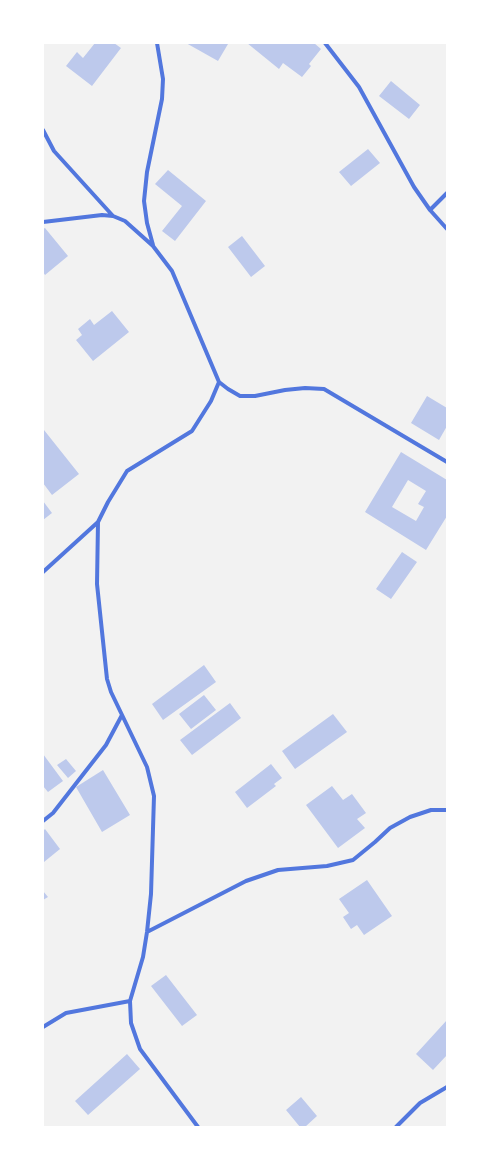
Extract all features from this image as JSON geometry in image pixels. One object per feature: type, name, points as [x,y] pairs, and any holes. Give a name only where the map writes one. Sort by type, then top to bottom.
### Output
[{"type":"street","points":[[153,246],[147,223],[144,201],[147,172],[162,98],[163,79],[157,43]]},
{"type":"street","points":[[324,43],[359,87],[414,187],[430,210],[447,229]]},
{"type":"street","points":[[43,130],[54,151],[113,216]]},
{"type":"street","points":[[430,210],[447,193]]},
{"type":"street","points":[[43,222],[102,215],[113,216],[125,221],[153,246],[172,271],[219,382],[228,389],[240,396],[255,396],[285,390],[306,388],[324,389],[447,462]]},
{"type":"street","points":[[43,572],[98,522],[127,471],[192,430],[211,401],[219,382]]},
{"type":"street","points":[[98,522],[97,584],[105,665],[111,692],[147,767],[154,796],[151,894],[143,957],[130,1001],[131,1023],[140,1049],[198,1127]]},
{"type":"street","points":[[43,822],[53,814],[106,745],[122,715]]},
{"type":"street","points":[[147,932],[252,878],[278,870],[327,866],[353,860],[390,828],[410,817],[431,810],[447,810]]},
{"type":"street","points":[[43,1027],[66,1012],[130,1001]]},
{"type":"street","points":[[396,1127],[420,1103],[447,1087]]},
{"type":"building","points":[[95,43],[114,43],[121,48],[92,86],[66,66],[77,52],[83,58]]},
{"type":"building","points":[[186,43],[227,43],[228,44],[218,61]]},
{"type":"building","points":[[247,43],[314,43],[321,49],[309,64],[311,66],[302,77],[283,63],[279,69]]},
{"type":"building","points":[[391,81],[420,105],[409,119],[379,96]]},
{"type":"building","points":[[368,149],[380,163],[351,186],[339,172]]},
{"type":"building","points":[[168,170],[206,201],[175,241],[162,231],[182,206],[155,184]]},
{"type":"building","points":[[45,228],[68,256],[45,275],[43,272],[43,229]]},
{"type":"building","points":[[242,236],[265,266],[251,277],[228,247]]},
{"type":"building","points":[[112,311],[129,332],[93,361],[76,340],[82,335],[78,329],[90,319],[94,325]]},
{"type":"building","points":[[427,396],[447,408],[447,426],[439,440],[411,423]]},
{"type":"building","points":[[43,430],[79,474],[52,495],[43,483]]},
{"type":"building","points":[[401,452],[447,480],[447,516],[426,550],[365,512]],"holes":[[[408,480],[426,491],[418,504],[424,507],[416,521],[392,507]]]},
{"type":"building","points":[[43,501],[52,513],[43,520]]},
{"type":"building","points":[[402,552],[417,562],[391,599],[376,589]]},
{"type":"building","points":[[204,665],[216,682],[163,720],[152,704]]},
{"type":"building","points":[[204,695],[216,710],[191,729],[179,714]]},
{"type":"building","points":[[230,703],[241,718],[192,755],[180,740]]},
{"type":"building","points":[[333,714],[347,732],[295,769],[282,751]]},
{"type":"building","points":[[43,754],[63,781],[48,792],[43,786]]},
{"type":"building","points":[[66,759],[76,771],[68,778],[57,765]]},
{"type":"building","points":[[271,764],[282,778],[274,784],[276,786],[247,808],[235,792]]},
{"type":"building","points":[[103,770],[130,815],[102,832],[76,787]]},
{"type":"building","points":[[332,786],[343,800],[352,794],[366,813],[357,819],[365,828],[338,848],[306,805]]},
{"type":"building","points":[[45,829],[60,849],[44,862],[43,831]]},
{"type":"building","points":[[367,880],[392,916],[364,935],[357,925],[351,929],[343,917],[349,913],[339,899]]},
{"type":"building","points":[[43,891],[48,897],[43,900]]},
{"type":"building","points":[[166,975],[197,1015],[182,1026],[151,986]]},
{"type":"building","points":[[447,1020],[447,1055],[433,1070],[416,1054]]},
{"type":"building","points":[[127,1054],[140,1069],[88,1115],[75,1101]]},
{"type":"building","points":[[301,1097],[317,1116],[305,1127],[300,1127],[286,1110]]}]
